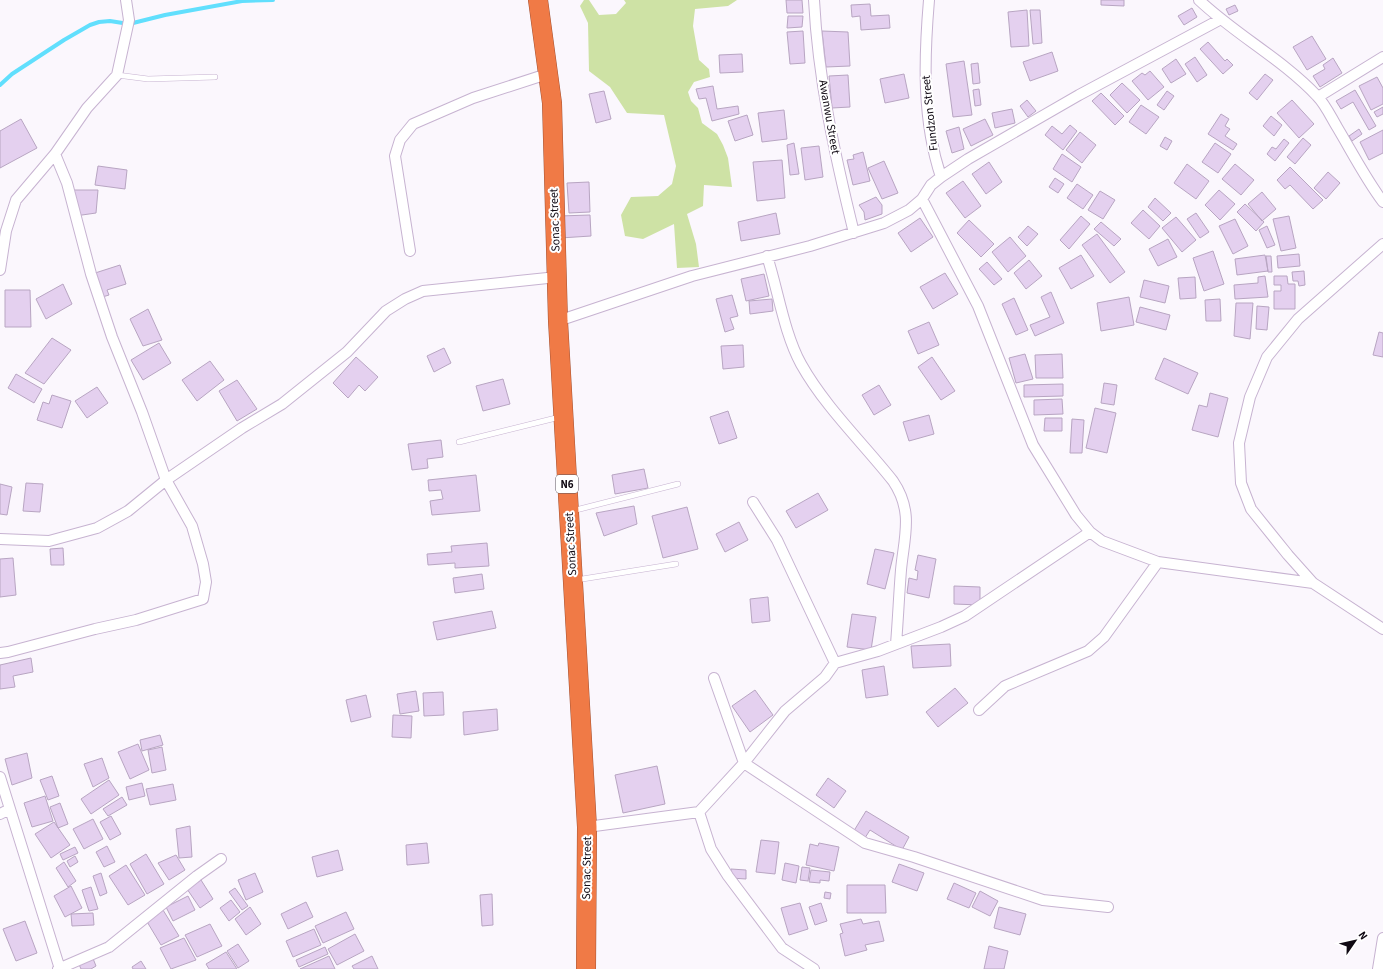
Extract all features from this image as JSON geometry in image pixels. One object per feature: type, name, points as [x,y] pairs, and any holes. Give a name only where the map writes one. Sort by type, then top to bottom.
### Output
[{"type":"highway","name":"Sonac Street","points":[[538,0],[552,103],[558,321],[587,827],[586,969]]},
{"type":"street","name":"Awanwu Street","points":[[814,0],[822,85],[829,128],[854,233]]},
{"type":"street","name":"Fundzon Street","points":[[929,0],[925,83],[933,146],[941,176]]},
{"type":"street","points":[[1199,0],[1221,19],[1277,61],[1318,97],[1370,185],[1383,202]]},
{"type":"street","points":[[0,270],[6,231],[16,200],[55,154],[87,108],[117,75],[129,20],[127,1]]},
{"type":"street","points":[[558,321],[692,276],[884,224],[909,210],[922,199],[941,176],[1072,98],[1221,19]]},
{"type":"street","points":[[1318,97],[1383,57]]},
{"type":"street","points":[[410,251],[395,156],[400,140],[413,124],[473,98],[547,74]]},
{"type":"street","points":[[0,653],[136,620],[203,600],[206,582],[203,564],[192,526],[166,480],[105,316],[91,274],[67,183],[55,154]]},
{"type":"street","points":[[922,199],[978,306],[1033,445],[1076,515],[1090,532],[1102,541],[1158,562],[1313,583]]},
{"type":"street","points":[[1383,244],[1298,319],[1267,357],[1250,397],[1239,443],[1241,483],[1251,509],[1313,583],[1383,629]]},
{"type":"street","points":[[767,256],[790,336],[801,363],[822,394],[893,481],[904,502],[907,514],[907,534],[902,564],[896,644]]},
{"type":"street","points":[[0,539],[49,541],[97,528],[128,511],[166,480],[242,428],[282,404],[347,352],[386,312],[405,299],[423,291],[557,278]]},
{"type":"street","points":[[753,502],[777,540],[835,663]]},
{"type":"street","points":[[587,827],[699,812],[744,764],[785,711],[825,677],[835,663],[896,644],[965,616],[1090,532]]},
{"type":"street","points":[[980,710],[1005,686],[1088,651],[1104,637],[1158,562]]},
{"type":"street","points":[[714,678],[744,764],[865,843],[914,857],[1043,900],[1108,907]]},
{"type":"street","points":[[0,778],[59,969],[109,947],[197,876],[221,859]]},
{"type":"street","points":[[0,814],[10,809]]},
{"type":"street","points":[[699,812],[711,850],[728,876],[782,948],[814,969]]},
{"type":"street","points":[[1378,969],[1383,938]]},
{"type":"lane","points":[[117,75],[148,78],[215,77]]},
{"type":"lane","points":[[459,442],[563,417]]},
{"type":"lane","points":[[569,511],[678,484]]},
{"type":"lane","points":[[573,580],[676,564]]},
{"type":"green space","points":[[584,0],[589,0],[599,15],[616,14],[626,3],[624,0],[737,0],[728,6],[695,9],[693,26],[699,60],[709,69],[710,77],[694,82],[688,92],[691,101],[698,108],[702,123],[717,134],[723,145],[728,158],[732,187],[704,185],[703,206],[687,214],[696,244],[699,267],[677,268],[674,224],[643,239],[625,236],[621,215],[631,197],[658,196],[672,184],[676,166],[664,115],[627,113],[610,87],[589,71],[588,23],[580,6]]},
{"type":"building","points":[[786,0],[802,0],[803,13],[787,13]]},
{"type":"building","points":[[1101,0],[1124,0],[1124,6],[1101,5]]},
{"type":"building","points":[[870,4],[871,16],[889,15],[890,28],[861,30],[860,16],[852,17],[851,5]]},
{"type":"building","points":[[1235,5],[1238,11],[1229,15],[1226,9]]},
{"type":"building","points":[[1192,8],[1197,17],[1184,25],[1178,16]]},
{"type":"building","points":[[1027,10],[1029,46],[1011,47],[1008,12]]},
{"type":"building","points":[[1030,10],[1040,10],[1042,43],[1033,44]]},
{"type":"building","points":[[788,16],[803,16],[802,27],[787,28]]},
{"type":"building","points":[[803,31],[805,63],[790,64],[787,32]]},
{"type":"building","points":[[822,31],[848,32],[850,66],[826,67]]},
{"type":"building","points":[[1312,36],[1326,59],[1307,70],[1293,47]]},
{"type":"building","points":[[1208,42],[1225,61],[1227,59],[1233,65],[1223,74],[1200,49]]},
{"type":"building","points":[[1052,52],[1058,71],[1030,81],[1023,62]]},
{"type":"building","points":[[742,54],[743,72],[720,73],[719,55]]},
{"type":"building","points":[[1195,57],[1207,75],[1197,82],[1185,64]]},
{"type":"building","points":[[1333,58],[1342,73],[1320,87],[1313,76],[1325,69],[1323,65]]},
{"type":"building","points":[[1176,59],[1186,74],[1171,83],[1162,69]]},
{"type":"building","points":[[964,61],[972,115],[953,117],[946,64]]},
{"type":"building","points":[[978,63],[980,83],[973,84],[971,64]]},
{"type":"building","points":[[1150,71],[1164,87],[1148,100],[1132,81],[1142,73],[1145,75]]},
{"type":"building","points":[[904,74],[909,98],[885,103],[880,79]]},
{"type":"building","points":[[1265,74],[1273,80],[1257,100],[1249,93]]},
{"type":"building","points":[[848,75],[850,107],[832,108],[829,76]]},
{"type":"building","points":[[1377,77],[1383,88],[1383,104],[1371,110],[1359,86]]},
{"type":"building","points":[[1122,83],[1140,100],[1127,113],[1110,95]]},
{"type":"building","points":[[713,86],[717,109],[738,106],[739,114],[712,121],[706,98],[699,99],[696,89]]},
{"type":"building","points":[[979,89],[981,105],[975,106],[973,90]]},
{"type":"building","points":[[1355,90],[1376,126],[1369,130],[1353,102],[1341,109],[1336,101]]},
{"type":"building","points":[[604,91],[611,119],[596,123],[589,94]]},
{"type":"building","points":[[1167,91],[1174,96],[1164,110],[1157,105]]},
{"type":"building","points":[[1101,93],[1124,116],[1115,125],[1092,101]]},
{"type":"building","points":[[1027,100],[1036,111],[1028,117],[1020,106]]},
{"type":"building","points":[[1292,100],[1314,124],[1299,138],[1277,113]]},
{"type":"building","points":[[1141,105],[1159,117],[1146,134],[1129,122]]},
{"type":"building","points":[[1383,107],[1383,114],[1377,117],[1374,112]]},
{"type":"building","points":[[1012,109],[1015,123],[995,128],[992,113]]},
{"type":"building","points":[[784,110],[787,139],[762,142],[758,113]]},
{"type":"building","points":[[1221,114],[1229,119],[1225,126],[1230,129],[1225,136],[1237,144],[1233,150],[1208,134]]},
{"type":"building","points":[[747,115],[753,135],[735,141],[728,121]]},
{"type":"building","points":[[1271,116],[1282,125],[1274,136],[1263,126]]},
{"type":"building","points":[[21,119],[37,148],[0,168],[0,131]]},
{"type":"building","points":[[985,119],[993,135],[971,146],[963,129]]},
{"type":"building","points":[[1070,125],[1077,131],[1063,150],[1045,135],[1052,126],[1062,134]]},
{"type":"building","points":[[959,127],[964,149],[952,153],[946,131]]},
{"type":"building","points":[[1359,129],[1362,134],[1352,141],[1349,136]]},
{"type":"building","points":[[1383,130],[1383,153],[1369,160],[1360,142]]},
{"type":"building","points":[[1080,132],[1096,145],[1082,163],[1066,150]]},
{"type":"building","points":[[1165,137],[1172,141],[1167,150],[1160,146]]},
{"type":"building","points":[[1303,138],[1311,145],[1295,164],[1287,157]]},
{"type":"building","points":[[1284,139],[1289,143],[1275,161],[1267,154],[1272,147],[1276,149]]},
{"type":"building","points":[[794,143],[799,174],[790,175],[787,145]]},
{"type":"building","points":[[1215,143],[1231,154],[1218,173],[1202,162]]},
{"type":"building","points":[[819,146],[823,177],[805,180],[801,148]]},
{"type":"building","points":[[863,152],[870,181],[853,185],[847,160],[854,159],[853,155]]},
{"type":"building","points":[[1062,154],[1081,167],[1072,182],[1053,169]]},
{"type":"building","points":[[782,160],[785,198],[757,201],[753,162]]},
{"type":"building","points":[[884,161],[898,193],[882,199],[868,168]]},
{"type":"building","points":[[989,162],[1002,182],[986,194],[972,174]]},
{"type":"building","points":[[1187,164],[1209,181],[1196,199],[1174,183]]},
{"type":"building","points":[[1235,164],[1254,180],[1241,195],[1222,179]]},
{"type":"building","points":[[98,166],[127,170],[125,189],[95,185]]},
{"type":"building","points":[[1290,167],[1323,200],[1313,209],[1290,185],[1285,189],[1277,180]]},
{"type":"building","points":[[1328,172],[1340,183],[1326,199],[1314,188]]},
{"type":"building","points":[[1055,178],[1064,184],[1058,193],[1049,187]]},
{"type":"building","points":[[963,181],[981,206],[965,218],[946,193]]},
{"type":"building","points":[[589,182],[590,212],[569,213],[567,183]]},
{"type":"building","points":[[1077,184],[1093,195],[1083,209],[1067,198]]},
{"type":"building","points":[[73,190],[98,190],[96,213],[75,216]]},
{"type":"building","points":[[1219,190],[1235,204],[1220,220],[1205,205]]},
{"type":"building","points":[[1100,191],[1115,200],[1103,219],[1088,210]]},
{"type":"building","points":[[1262,192],[1276,209],[1262,221],[1248,204]]},
{"type":"building","points":[[876,197],[882,205],[882,214],[865,220],[864,212],[859,205]]},
{"type":"building","points":[[1155,198],[1171,213],[1163,221],[1148,207]]},
{"type":"building","points":[[1245,204],[1264,222],[1256,231],[1237,212]]},
{"type":"building","points":[[1143,210],[1160,226],[1149,239],[1131,223]]},
{"type":"building","points":[[776,213],[780,234],[741,241],[738,222]]},
{"type":"building","points":[[1196,213],[1209,232],[1200,238],[1187,219]]},
{"type":"building","points":[[590,215],[591,236],[560,238],[559,216]]},
{"type":"building","points":[[1081,216],[1090,224],[1069,249],[1060,240]]},
{"type":"building","points":[[1289,216],[1296,248],[1281,251],[1273,219]]},
{"type":"building","points":[[1176,217],[1196,240],[1182,252],[1162,228]]},
{"type":"building","points":[[920,218],[933,237],[911,252],[898,233]]},
{"type":"building","points":[[1235,219],[1248,246],[1233,254],[1219,226]]},
{"type":"building","points":[[969,220],[994,244],[981,257],[957,233]]},
{"type":"building","points":[[1101,222],[1121,239],[1114,246],[1094,229]]},
{"type":"building","points":[[1028,226],[1038,234],[1027,246],[1018,237]]},
{"type":"building","points":[[1267,226],[1275,245],[1267,248],[1259,230]]},
{"type":"building","points":[[1097,234],[1125,272],[1110,283],[1082,245]]},
{"type":"building","points":[[1010,237],[1026,256],[1008,272],[992,252]]},
{"type":"building","points":[[1168,239],[1177,257],[1158,266],[1149,249]]},
{"type":"building","points":[[1213,251],[1224,284],[1204,291],[1193,258]]},
{"type":"building","points":[[1299,254],[1300,266],[1278,268],[1277,256]]},
{"type":"building","points":[[1081,255],[1094,276],[1071,289],[1059,268]]},
{"type":"building","points":[[1265,255],[1268,271],[1237,275],[1235,259]]},
{"type":"building","points":[[1266,256],[1271,256],[1272,272],[1268,272]]},
{"type":"building","points":[[1029,260],[1042,276],[1026,289],[1014,273]]},
{"type":"building","points":[[987,262],[1002,279],[994,285],[979,269]]},
{"type":"building","points":[[120,265],[126,284],[107,290],[109,295],[99,298],[92,274]]},
{"type":"building","points":[[1304,271],[1305,285],[1299,286],[1298,281],[1293,281],[1292,272]]},
{"type":"building","points":[[945,273],[958,294],[933,309],[920,287]]},
{"type":"building","points":[[764,274],[769,296],[746,301],[741,279]]},
{"type":"building","points":[[1265,276],[1268,297],[1235,299],[1234,285],[1258,283],[1258,277]]},
{"type":"building","points":[[1274,276],[1287,276],[1288,284],[1295,284],[1295,309],[1274,309],[1274,291],[1281,291],[1281,285],[1274,285]]},
{"type":"building","points":[[1195,277],[1196,298],[1180,299],[1178,278]]},
{"type":"building","points":[[1144,280],[1169,286],[1165,303],[1140,297]]},
{"type":"building","points":[[63,284],[72,304],[46,319],[36,299]]},
{"type":"building","points":[[5,290],[30,290],[31,327],[5,327]]},
{"type":"building","points":[[1051,292],[1064,323],[1035,336],[1030,325],[1050,317],[1041,297]]},
{"type":"building","points":[[732,295],[738,316],[730,318],[734,329],[725,332],[716,299]]},
{"type":"building","points":[[1129,297],[1134,325],[1101,331],[1097,303]]},
{"type":"building","points":[[1014,298],[1028,330],[1016,335],[1002,304]]},
{"type":"building","points":[[772,299],[773,311],[750,314],[749,301]]},
{"type":"building","points":[[1220,299],[1221,321],[1206,321],[1205,300]]},
{"type":"building","points":[[1236,303],[1253,303],[1250,339],[1234,336]]},
{"type":"building","points":[[1257,306],[1269,307],[1267,330],[1256,329]]},
{"type":"building","points":[[1140,307],[1170,315],[1166,330],[1136,322]]},
{"type":"building","points":[[148,309],[162,340],[143,346],[130,319]]},
{"type":"building","points":[[929,322],[939,345],[918,354],[908,331]]},
{"type":"building","points":[[1379,332],[1383,333],[1383,357],[1373,355]]},
{"type":"building","points":[[52,338],[71,350],[44,384],[25,373]]},
{"type":"building","points":[[159,343],[171,363],[143,380],[131,360]]},
{"type":"building","points":[[743,345],[744,367],[723,369],[721,346]]},
{"type":"building","points":[[444,348],[451,363],[434,372],[427,356]]},
{"type":"building","points":[[1025,354],[1033,379],[1016,383],[1009,358]]},
{"type":"building","points":[[1062,354],[1063,378],[1036,378],[1035,355]]},
{"type":"building","points":[[356,357],[378,377],[365,391],[359,385],[348,398],[333,383]]},
{"type":"building","points":[[932,357],[955,391],[941,400],[918,367]]},
{"type":"building","points":[[1164,358],[1198,373],[1188,394],[1155,379]]},
{"type":"building","points":[[210,361],[224,380],[197,401],[182,380]]},
{"type":"building","points":[[16,374],[42,389],[34,403],[8,388]]},
{"type":"building","points":[[503,379],[510,404],[483,411],[476,386]]},
{"type":"building","points":[[237,380],[257,409],[237,421],[219,391]]},
{"type":"building","points":[[1104,383],[1117,385],[1114,405],[1101,403]]},
{"type":"building","points":[[1063,384],[1063,396],[1024,397],[1024,385]]},
{"type":"building","points":[[879,385],[891,405],[874,415],[862,395]]},
{"type":"building","points":[[97,387],[108,403],[87,418],[75,401]]},
{"type":"building","points":[[1210,393],[1228,398],[1218,437],[1192,430],[1199,405],[1207,407]]},
{"type":"building","points":[[52,395],[71,401],[62,428],[37,420],[43,402],[49,404]]},
{"type":"building","points":[[1062,399],[1063,414],[1034,415],[1034,400]]},
{"type":"building","points":[[1095,408],[1116,413],[1107,453],[1086,448]]},
{"type":"building","points":[[728,411],[737,438],[719,444],[710,417]]},
{"type":"building","points":[[929,415],[934,434],[909,441],[903,422]]},
{"type":"building","points":[[1045,418],[1062,418],[1062,431],[1044,431]]},
{"type":"building","points":[[1072,419],[1084,420],[1082,453],[1070,453]]},
{"type":"building","points":[[441,440],[443,457],[427,459],[428,468],[412,470],[408,444]]},
{"type":"building","points":[[644,469],[648,488],[615,494],[612,475]]},
{"type":"building","points":[[476,475],[480,511],[432,515],[430,501],[443,499],[441,490],[429,491],[428,480]]},
{"type":"building","points":[[26,483],[43,484],[40,512],[23,511]]},
{"type":"building","points":[[0,484],[12,487],[7,515],[0,514]]},
{"type":"building","points":[[818,493],[828,510],[796,528],[786,511]]},
{"type":"building","points":[[634,506],[637,524],[604,536],[596,513]]},
{"type":"building","points":[[687,507],[698,549],[663,558],[652,516]]},
{"type":"building","points":[[739,522],[748,540],[725,552],[716,534]]},
{"type":"building","points":[[487,543],[489,566],[455,568],[455,563],[428,565],[427,554],[452,552],[451,546]]},
{"type":"building","points":[[63,548],[64,565],[51,565],[50,549]]},
{"type":"building","points":[[875,549],[894,553],[885,589],[867,584]]},
{"type":"building","points":[[918,555],[936,559],[929,598],[907,593],[909,578],[917,580],[918,571],[915,570]]},
{"type":"building","points":[[13,558],[16,595],[0,597],[0,559]]},
{"type":"building","points":[[482,574],[484,589],[455,593],[453,578]]},
{"type":"building","points":[[954,586],[980,587],[980,605],[954,604]]},
{"type":"building","points":[[768,597],[770,621],[752,623],[750,599]]},
{"type":"building","points":[[492,611],[496,628],[437,640],[433,622]]},
{"type":"building","points":[[852,614],[876,617],[871,650],[847,647]]},
{"type":"building","points":[[950,644],[951,666],[913,668],[911,646]]},
{"type":"building","points":[[31,658],[33,672],[13,676],[15,687],[0,689],[0,665]]},
{"type":"building","points":[[884,666],[888,695],[866,698],[862,670]]},
{"type":"building","points":[[955,688],[968,703],[938,727],[926,712]]},
{"type":"building","points":[[755,690],[773,715],[750,732],[732,706]]},
{"type":"building","points":[[416,691],[419,711],[400,714],[397,694]]},
{"type":"building","points":[[443,692],[444,715],[424,716],[423,693]]},
{"type":"building","points":[[366,695],[371,717],[351,722],[346,700]]},
{"type":"building","points":[[497,709],[498,730],[464,735],[463,712]]},
{"type":"building","points":[[393,715],[412,716],[411,738],[392,737]]},
{"type":"building","points":[[160,735],[163,745],[142,751],[140,740]]},
{"type":"building","points":[[138,744],[149,770],[130,779],[118,752]]},
{"type":"building","points":[[162,747],[166,770],[152,773],[148,750]]},
{"type":"building","points":[[27,753],[32,778],[12,785],[5,759]]},
{"type":"building","points":[[102,758],[109,778],[93,787],[84,764]]},
{"type":"building","points":[[657,766],[665,804],[623,813],[615,775]]},
{"type":"building","points":[[52,776],[59,796],[48,800],[40,780]]},
{"type":"building","points":[[828,778],[846,791],[834,808],[816,795]]},
{"type":"building","points":[[109,780],[119,795],[91,814],[81,799]]},
{"type":"building","points":[[142,783],[145,796],[129,800],[126,787]]},
{"type":"building","points":[[173,784],[176,800],[150,805],[146,789]]},
{"type":"building","points":[[45,796],[53,821],[32,827],[24,803]]},
{"type":"building","points":[[122,797],[127,805],[108,816],[103,809]]},
{"type":"building","points":[[60,803],[68,824],[58,828],[50,807]]},
{"type":"building","points":[[866,811],[909,837],[902,850],[870,830],[863,841],[852,834]]},
{"type":"building","points":[[111,816],[121,834],[110,840],[100,822]]},
{"type":"building","points":[[93,819],[103,839],[84,849],[73,829]]},
{"type":"building","points":[[54,822],[70,845],[51,858],[35,834]]},
{"type":"building","points":[[190,826],[192,857],[179,858],[176,829]]},
{"type":"building","points":[[761,840],[779,842],[775,874],[756,872]]},
{"type":"building","points":[[427,843],[429,863],[407,865],[406,845]]},
{"type":"building","points":[[819,843],[839,847],[834,871],[806,865],[810,844],[818,846]]},
{"type":"building","points":[[107,846],[115,862],[104,867],[96,852]]},
{"type":"building","points":[[75,847],[78,853],[63,860],[60,854]]},
{"type":"building","points":[[338,850],[343,870],[317,877],[312,857]]},
{"type":"building","points":[[146,854],[164,884],[147,894],[130,864]]},
{"type":"building","points":[[176,855],[185,870],[169,880],[158,863]]},
{"type":"building","points":[[75,856],[78,862],[70,867],[67,861]]},
{"type":"building","points":[[64,862],[76,881],[68,887],[56,868]]},
{"type":"building","points":[[785,863],[799,866],[796,883],[782,880]]},
{"type":"building","points":[[899,864],[924,873],[917,891],[892,882]]},
{"type":"building","points":[[126,865],[145,895],[128,905],[109,876]]},
{"type":"building","points":[[802,867],[810,868],[808,881],[800,880]]},
{"type":"building","points":[[731,869],[746,870],[746,879],[731,878]]},
{"type":"building","points":[[811,870],[830,872],[829,881],[820,880],[820,883],[809,882]]},
{"type":"building","points":[[101,873],[107,893],[100,896],[93,876]]},
{"type":"building","points":[[255,873],[263,892],[246,900],[238,880]]},
{"type":"building","points":[[201,880],[213,899],[200,908],[187,889]]},
{"type":"building","points":[[954,883],[976,893],[969,908],[947,899]]},
{"type":"building","points":[[847,885],[885,885],[886,913],[847,913]]},
{"type":"building","points":[[71,886],[82,908],[65,917],[54,896]]},
{"type":"building","points":[[91,887],[98,909],[89,911],[82,890]]},
{"type":"building","points":[[235,888],[248,906],[242,910],[229,892]]},
{"type":"building","points":[[980,891],[998,901],[990,916],[972,907]]},
{"type":"building","points":[[825,892],[831,893],[830,899],[824,898]]},
{"type":"building","points":[[492,894],[493,925],[482,926],[480,895]]},
{"type":"building","points":[[188,896],[195,910],[173,921],[166,907]]},
{"type":"building","points":[[231,900],[240,912],[229,921],[220,908]]},
{"type":"building","points":[[306,902],[313,917],[288,929],[281,914]]},
{"type":"building","points":[[800,903],[808,929],[789,935],[781,908]]},
{"type":"building","points":[[821,903],[827,921],[815,925],[809,907]]},
{"type":"building","points":[[250,907],[261,924],[246,935],[235,919]]},
{"type":"building","points":[[999,907],[1026,914],[1020,935],[994,928]]},
{"type":"building","points":[[163,910],[179,936],[161,945],[146,920]]},
{"type":"building","points":[[346,912],[354,929],[323,943],[315,926]]},
{"type":"building","points":[[93,913],[94,925],[72,926],[71,914]]},
{"type":"building","points":[[861,919],[863,924],[879,921],[884,941],[865,945],[867,950],[845,956],[840,934],[843,933],[840,924]]},
{"type":"building","points":[[25,921],[37,953],[16,961],[3,929]]},
{"type":"building","points":[[210,924],[222,946],[197,957],[185,935]]},
{"type":"building","points":[[314,929],[321,945],[293,957],[286,941]]},
{"type":"building","points":[[355,934],[364,951],[337,965],[328,949]]},
{"type":"building","points":[[184,938],[196,960],[171,969],[160,948]]},
{"type":"building","points":[[238,944],[249,961],[238,968],[227,951]]},
{"type":"building","points":[[989,946],[1008,951],[1004,969],[984,969]]},
{"type":"building","points":[[325,947],[328,954],[299,967],[296,960]]},
{"type":"building","points":[[226,952],[237,969],[209,969],[206,964]]},
{"type":"building","points":[[92,956],[96,966],[91,969],[81,969],[78,962]]},
{"type":"building","points":[[329,956],[335,969],[300,969]]},
{"type":"building","points":[[372,956],[378,969],[354,969],[352,966]]},
{"type":"building","points":[[141,961],[146,969],[133,969],[132,967]]},
{"type":"waterway","points":[[0,85],[12,74],[64,40],[90,25],[99,22],[110,21],[129,24],[165,15],[242,1],[273,0]]}]
